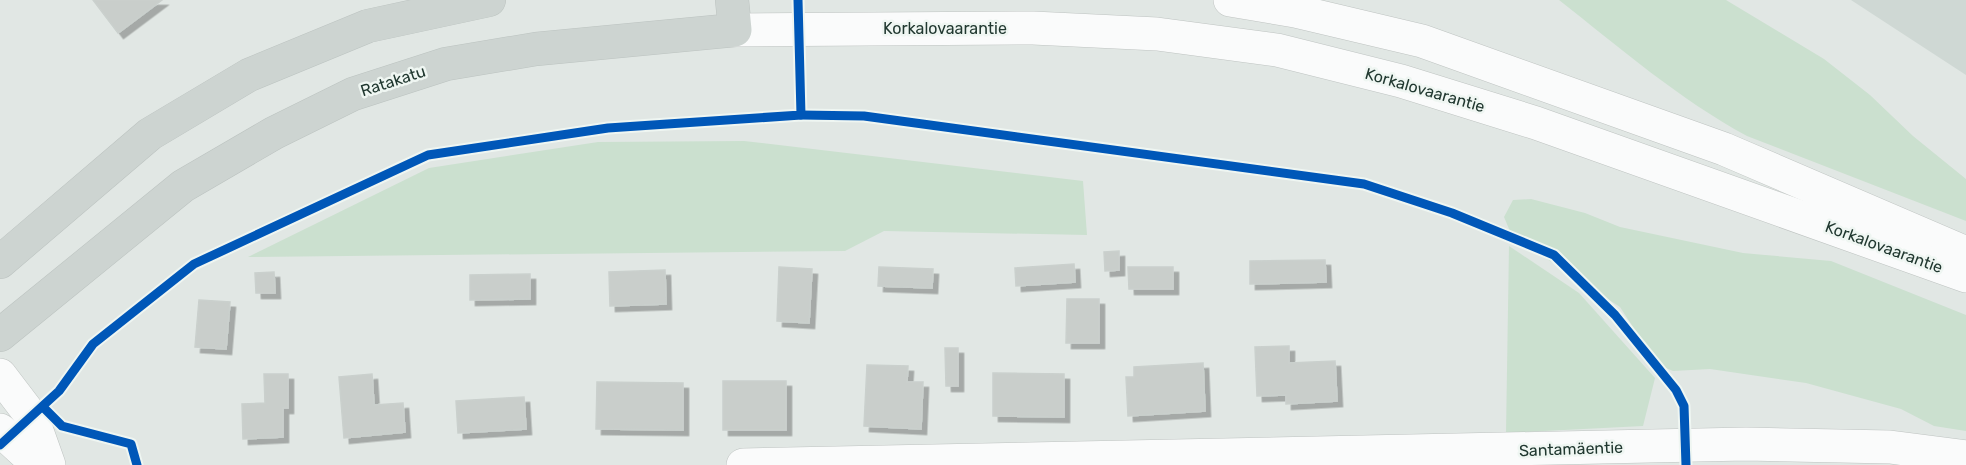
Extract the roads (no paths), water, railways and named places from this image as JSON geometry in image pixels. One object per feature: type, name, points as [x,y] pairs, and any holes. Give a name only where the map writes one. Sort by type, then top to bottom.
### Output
[{"type":"main road","points":[[0,262],[150,134],[249,75],[368,26],[489,0]]},
{"type":"main road","name":"Ratakatu","points":[[0,335],[183,186],[274,133],[353,94],[446,64],[734,15]]},
{"type":"street","name":"Korkalovaarantie","points":[[1230,0],[1295,11],[1422,40],[1724,149],[1966,253]]},
{"type":"street","name":"Ratakatu","points":[[734,15],[859,28]]},
{"type":"street","name":"Korkalovaarantie","points":[[859,28],[1033,28],[1157,34],[1278,50],[1401,81],[1536,123],[1966,276]]},
{"type":"street","points":[[0,375],[32,417],[49,465]]},
{"type":"street","points":[[0,430],[38,465]]},
{"type":"street","name":"Santamäentie","points":[[743,465],[1746,455],[1890,447],[1966,457]]}]
